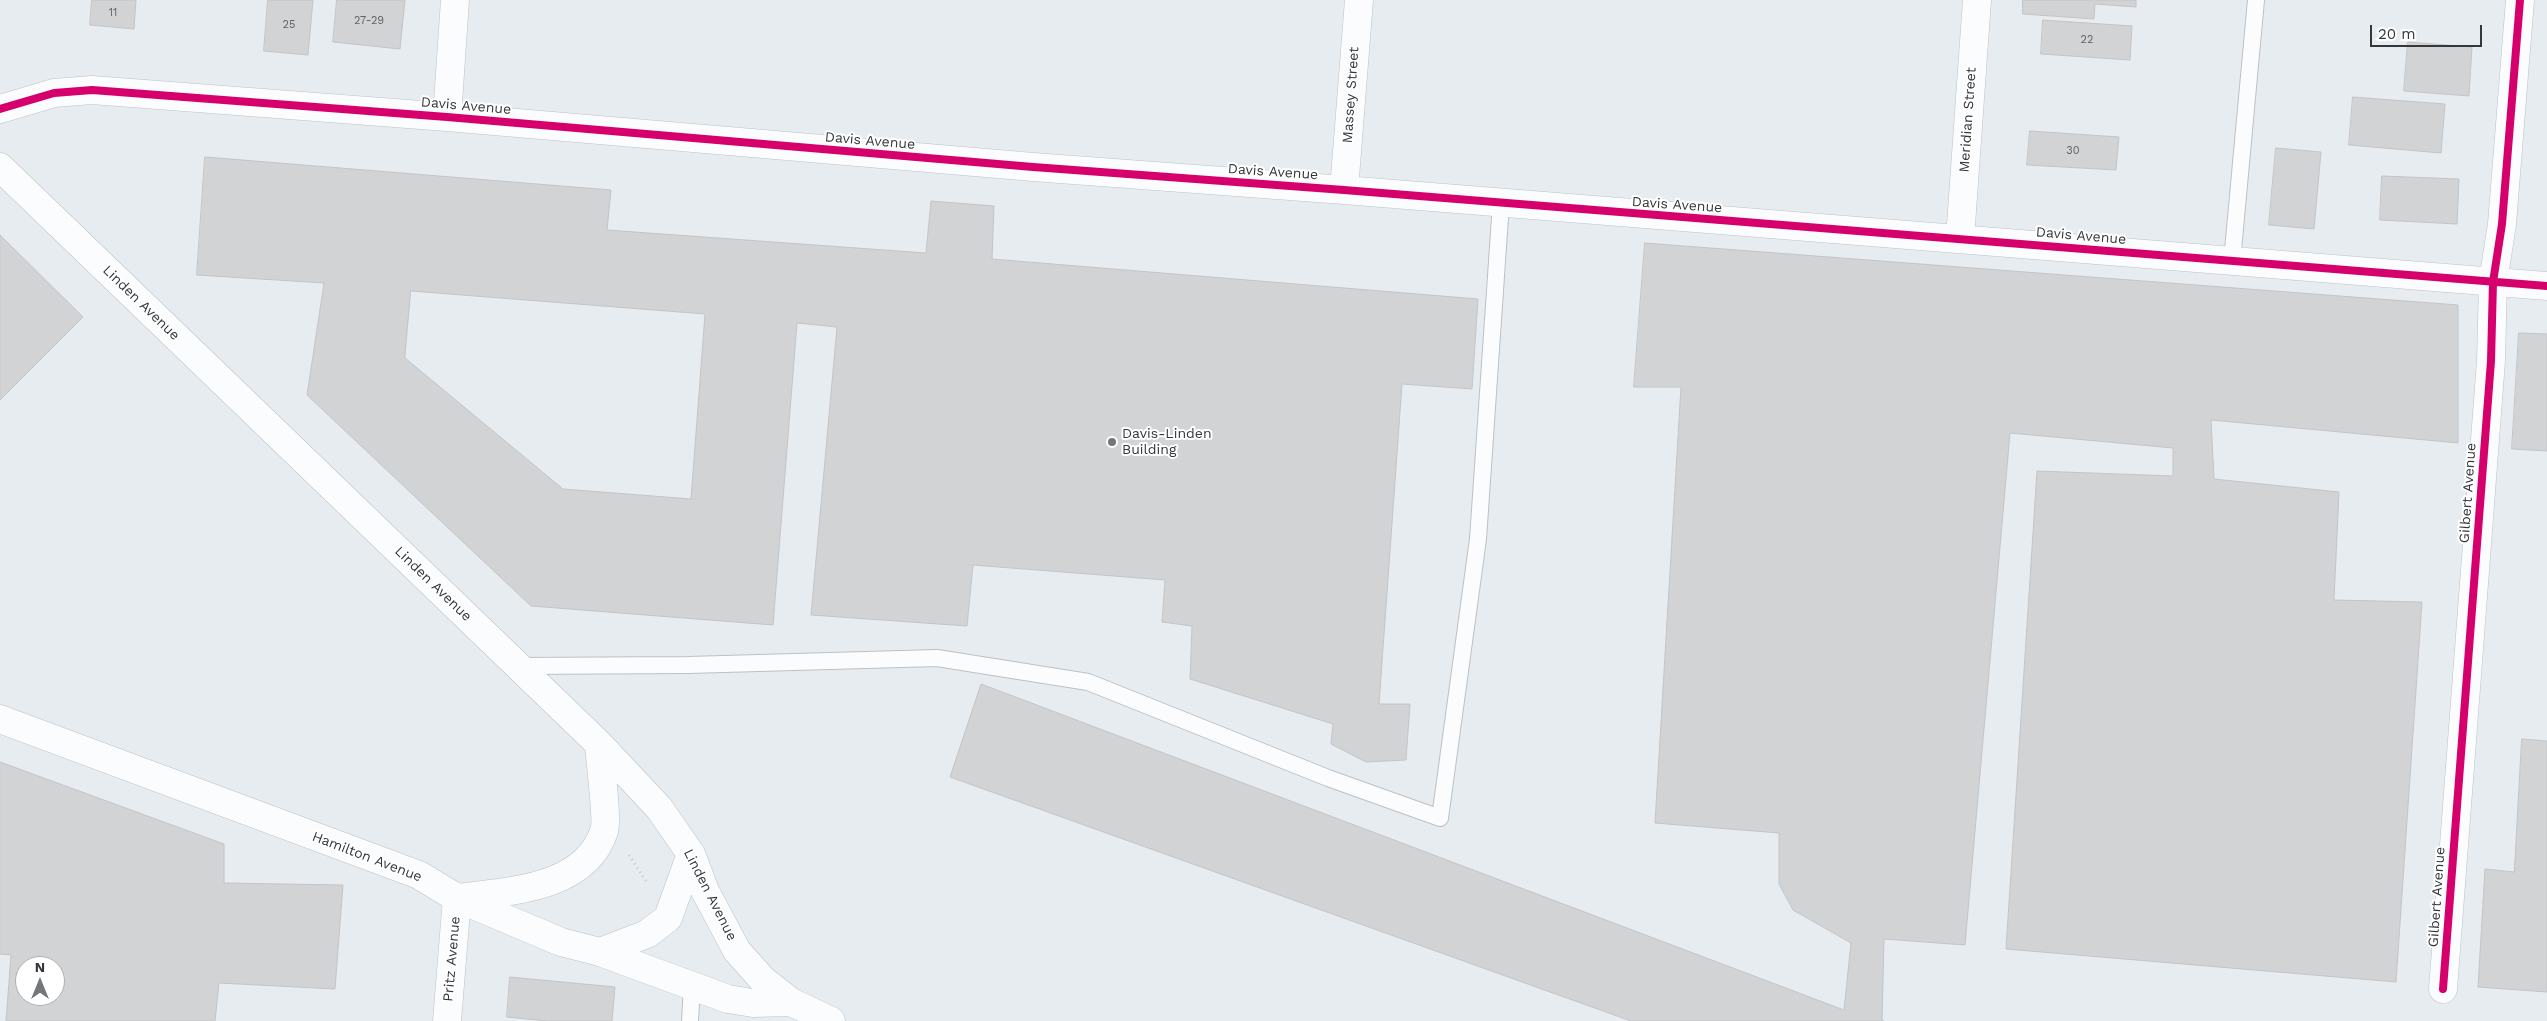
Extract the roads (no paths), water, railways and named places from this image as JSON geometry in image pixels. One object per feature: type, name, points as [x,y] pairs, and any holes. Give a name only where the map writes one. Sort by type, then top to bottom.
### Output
[{"type":"street","points":[[447,117],[455,0]]},
{"type":"street","name":"Massey Street","points":[[1344,190],[1359,0]]},
{"type":"street","name":"Meridian Street","points":[[1960,239],[1977,0]]},
{"type":"street","name":"Gilbert Avenue","points":[[2443,988],[2490,360],[2493,282],[2502,224],[2520,0]]},
{"type":"street","name":"Davis Avenue","points":[[0,109],[54,93],[92,90],[447,117],[1023,166],[2547,286]]},
{"type":"street","name":"Linden Avenue","points":[[0,167],[599,744],[659,808],[691,854],[705,891],[738,951],[763,980],[791,1002],[831,1021]]},
{"type":"street","name":"Hamilton Avenue","points":[[0,719],[419,875],[457,898],[561,942],[600,952],[728,999],[753,1003],[791,1002]]},
{"type":"street","points":[[457,898],[556,880],[588,860],[604,831],[599,744]]},
{"type":"street","points":[[600,952],[647,934],[668,918],[691,854]]},
{"type":"street","name":"Pritz Avenue","points":[[447,1021],[457,898]]},
{"type":"lane","points":[[2232,261],[2256,0]]},
{"type":"lane","points":[[518,666],[688,665],[937,658],[1088,682],[1328,778],[1440,818],[1478,539],[1501,203]]},
{"type":"lane","points":[[690,1021],[692,986]]},
{"type":"place","name":"Davis-Linden Building","points":[[1112,442]]}]
